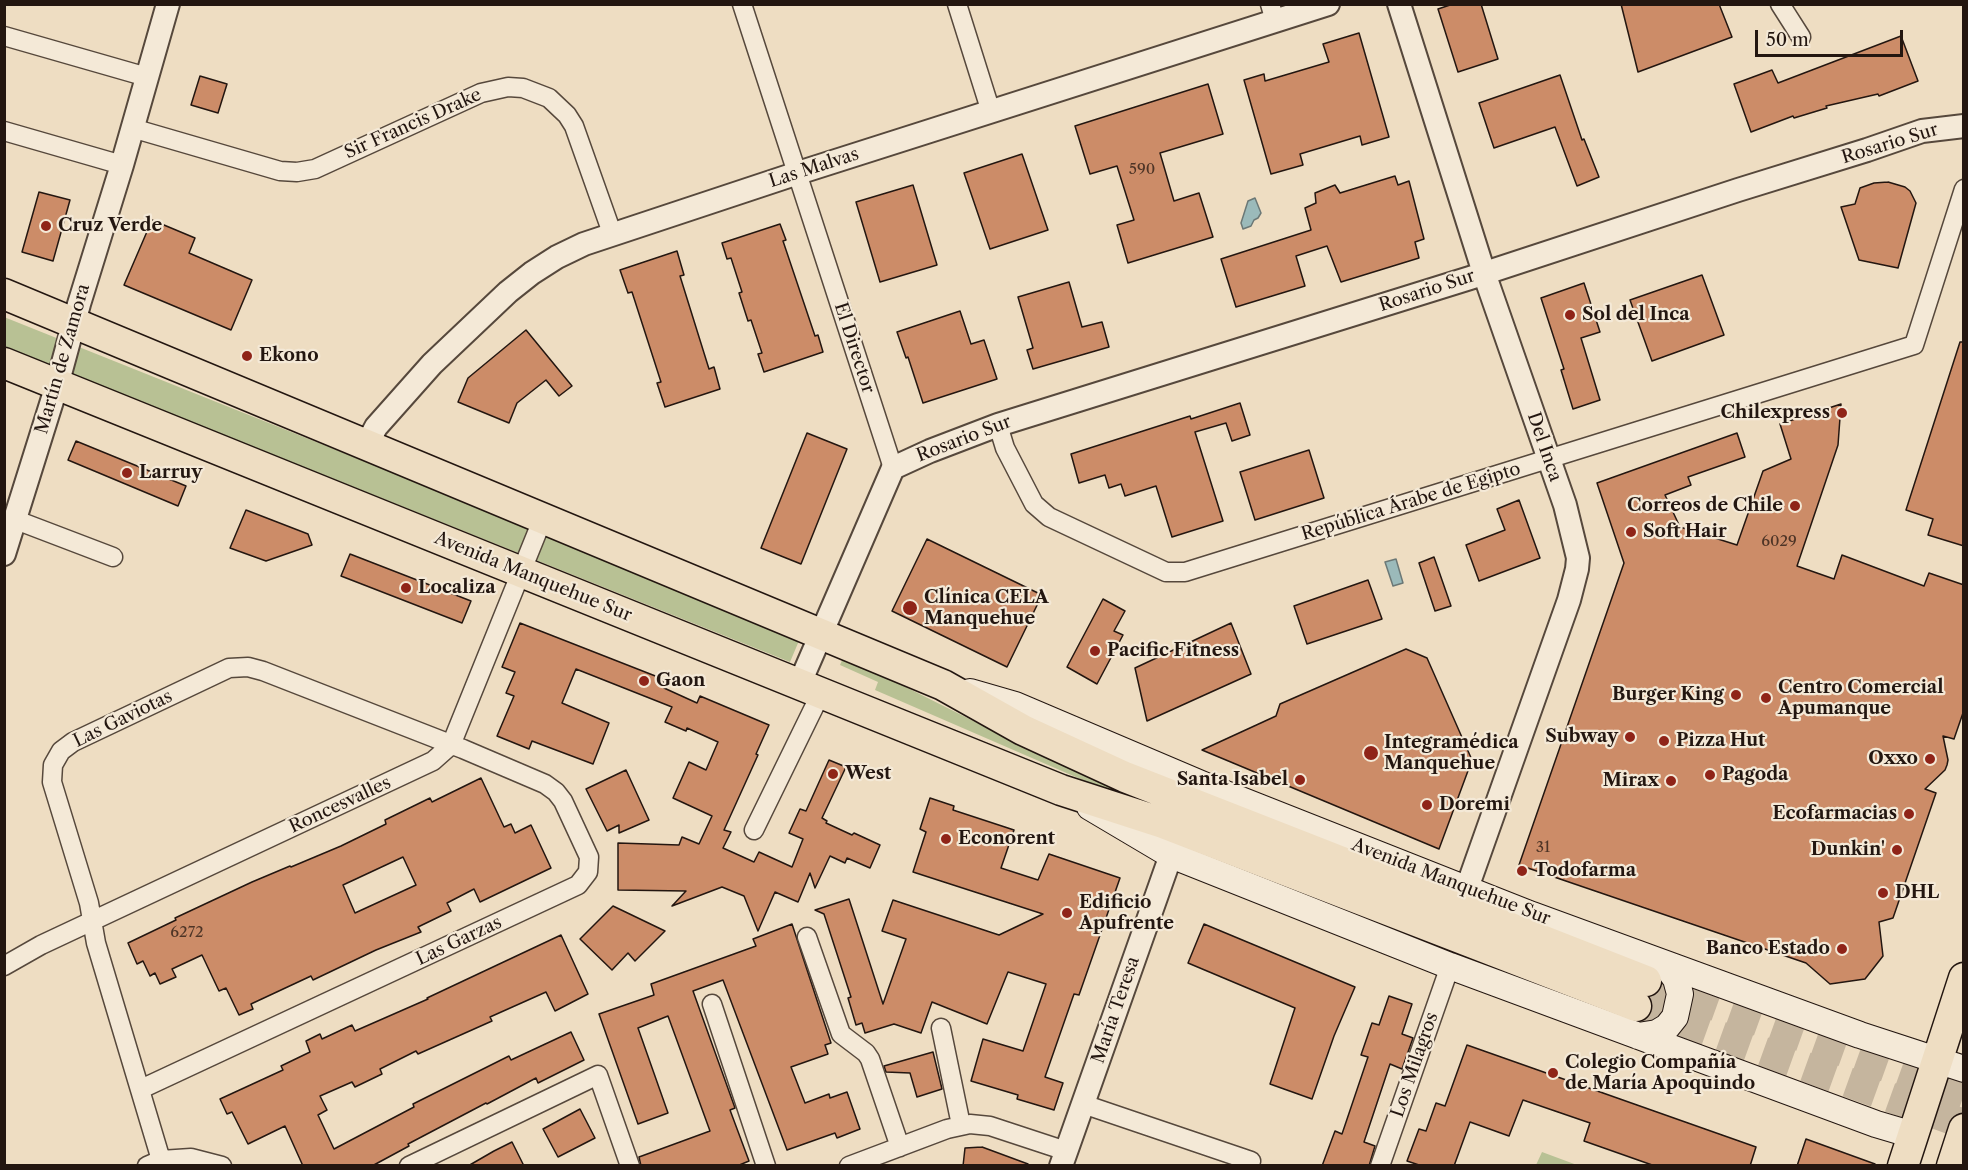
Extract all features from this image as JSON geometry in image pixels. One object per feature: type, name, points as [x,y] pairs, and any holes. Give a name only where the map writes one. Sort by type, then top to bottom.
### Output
[{"type":"main road","name":"Avenida Manquehue Sur","points":[[4,294],[943,685],[1023,730],[1125,777],[1649,984]]},
{"type":"main road","name":"Avenida Manquehue Sur","points":[[4,363],[1061,790],[1649,984],[1860,1035],[1950,1064]]},
{"type":"main road","name":"Avenida Manquehue Sur","points":[[943,685],[1015,705],[1219,791],[1467,888],[1649,984]]},
{"type":"main road","name":"Avenida Manquehue Sur","points":[[1061,790],[1171,855],[1450,966],[1876,1124],[1913,1135]]},
{"type":"main road","points":[[1903,1166],[1913,1135],[1950,1064],[1964,978]]},
{"type":"main road","points":[[1638,1036],[1657,1032],[1667,1027],[1675,1017],[1680,994],[1676,980],[1649,984]]},
{"type":"main road","points":[[1952,1166],[1964,1129]]},
{"type":"street","name":"Martín de Zamora","points":[[4,554],[57,385],[168,4]]},
{"type":"street","name":"El Director","points":[[742,4],[893,468]]},
{"type":"street","points":[[957,4],[991,111]]},
{"type":"street","name":"Las Malvas","points":[[367,444],[376,427],[432,364],[508,292],[557,257],[584,244],[991,111],[1273,13],[1328,4]]},
{"type":"street","name":"Del Inca","points":[[1399,4],[1484,273],[1565,505],[1576,544],[1577,569],[1569,600],[1467,888]]},
{"type":"street","points":[[1780,4],[1801,37]]},
{"type":"street","points":[[4,36],[147,77]]},
{"type":"street","name":"Sir Francis Drake","points":[[132,128],[280,171],[297,172],[315,169],[481,93],[508,87],[523,88],[549,98],[574,126],[612,233]]},
{"type":"street","name":"Rosario Sur","points":[[893,468],[998,425],[1484,273],[1922,131],[1964,126]]},
{"type":"street","points":[[4,131],[122,165]]},
{"type":"street","name":"República Árabe de Egipto","points":[[998,425],[1005,448],[1034,504],[1049,517],[1166,572],[1185,572],[1914,345],[1964,189]]},
{"type":"street","points":[[754,830],[810,689],[821,634],[893,468]]},
{"type":"street","name":"Roncesvalles","points":[[4,966],[21,955],[92,921],[433,762],[451,745],[543,518]]},
{"type":"street","points":[[16,520],[113,557]]},
{"type":"street","name":"Las Gaviotas","points":[[154,1163],[141,1089],[96,943],[89,903],[52,782],[51,773],[56,757],[73,742],[229,668],[248,667],[451,745]]},
{"type":"street","name":"Las Garzas","points":[[141,1089],[571,889],[584,879],[588,872],[589,857],[556,792],[544,784],[451,745]]},
{"type":"street","name":"María Teresa","points":[[1064,1158],[1171,855]]},
{"type":"street","points":[[807,937],[841,1034],[866,1053],[870,1059],[900,1147]]},
{"type":"street","name":"Los Milagros","points":[[1380,1166],[1450,966]]},
{"type":"street","points":[[712,1004],[766,1166]]},
{"type":"street","points":[[941,1028],[961,1125]]},
{"type":"street","points":[[410,1166],[598,1075],[630,1166]]},
{"type":"street","points":[[1083,1104],[1251,1161]]},
{"type":"street","points":[[849,1166],[961,1125],[990,1126],[1064,1158]]},
{"type":"street","points":[[154,1163],[191,1162],[222,1166]]},
{"type":"green space","points":[[4,317],[801,636],[790,662],[5,347]]},
{"type":"green space","points":[[844,656],[1053,761],[1147,803],[1145,807],[875,690],[878,682],[840,665]]},
{"type":"green space","points":[[1542,1152],[1577,1165],[1536,1165]]},
{"type":"water","points":[[1255,198],[1261,213],[1251,226],[1243,229],[1241,223],[1248,201]]},
{"type":"water","points":[[1396,559],[1403,583],[1393,586],[1385,562]]},
{"type":"building","points":[[1453,4],[1481,4],[1498,59],[1458,72],[1438,9]]},
{"type":"building","points":[[1621,4],[1719,4],[1732,37],[1638,72]]},
{"type":"building","points":[[1359,33],[1389,137],[1362,145],[1360,136],[1300,154],[1303,165],[1271,174],[1244,80],[1264,74],[1265,81],[1329,62],[1323,44]]},
{"type":"building","points":[[1901,36],[1918,81],[1879,96],[1878,94],[1826,106],[1827,108],[1794,118],[1793,116],[1751,132],[1734,84],[1772,70],[1778,83]]},
{"type":"building","points":[[1560,75],[1582,140],[1584,139],[1599,177],[1577,186],[1555,127],[1494,148],[1479,103]]},
{"type":"building","points":[[200,76],[227,84],[218,113],[191,105]]},
{"type":"building","points":[[1208,84],[1223,134],[1160,153],[1174,201],[1199,193],[1213,237],[1128,263],[1117,225],[1134,220],[1117,166],[1090,174],[1075,126]]},
{"type":"building","points":[[1022,154],[1048,230],[990,249],[964,173]]},
{"type":"building","points":[[1395,176],[1398,185],[1409,181],[1424,239],[1415,242],[1419,258],[1341,282],[1327,246],[1296,256],[1305,286],[1236,307],[1221,259],[1311,230],[1305,208],[1316,203],[1315,193],[1335,185],[1340,193]]},
{"type":"building","points":[[1888,182],[1905,187],[1910,191],[1916,203],[1898,268],[1859,260],[1841,207],[1855,204],[1860,188],[1874,183]]},
{"type":"building","points":[[913,185],[937,265],[880,282],[856,202]]},
{"type":"building","name":"Cruz Verde","points":[[39,192],[70,200],[53,261],[22,252]]},
{"type":"building","points":[[152,220],[195,238],[189,253],[252,280],[231,330],[124,285]]},
{"type":"building","points":[[780,224],[786,240],[783,241],[815,336],[818,335],[823,352],[764,372],[758,354],[762,353],[751,320],[748,321],[731,258],[727,259],[722,243]]},
{"type":"building","points":[[677,251],[684,275],[680,276],[709,369],[714,367],[720,389],[665,407],[657,383],[661,382],[632,292],[628,293],[620,270]]},
{"type":"building","points":[[1702,275],[1724,335],[1652,361],[1630,300]]},
{"type":"building","points":[[1069,282],[1082,327],[1102,322],[1109,347],[1033,369],[1027,350],[1033,348],[1018,297]]},
{"type":"building","points":[[1584,283],[1600,332],[1581,338],[1600,400],[1573,409],[1561,370],[1564,369],[1541,298]]},
{"type":"building","points":[[960,311],[971,344],[984,340],[997,379],[923,403],[897,332]]},
{"type":"building","points":[[526,330],[572,386],[559,396],[546,380],[517,403],[509,423],[458,402],[468,378]]},
{"type":"building","points":[[1960,342],[1964,342],[1964,546],[1928,535],[1933,519],[1906,510]]},
{"type":"building","points":[[1240,403],[1250,435],[1232,441],[1226,423],[1195,432],[1223,521],[1172,537],[1156,486],[1125,496],[1121,484],[1109,488],[1105,475],[1079,483],[1071,454],[1190,416],[1191,419]]},
{"type":"building","name":"Centro Comercial Apumanque","points":[[1841,404],[1838,445],[1797,566],[1834,579],[1842,555],[1924,586],[1929,573],[1964,585],[1964,710],[1954,739],[1943,736],[1947,765],[1945,770],[1925,789],[1936,793],[1893,918],[1879,922],[1883,956],[1865,979],[1830,984],[1806,963],[1519,865],[1624,563],[1597,483],[1737,433],[1745,457],[1688,477],[1691,485],[1665,495],[1680,527],[1737,545],[1763,471],[1791,459],[1780,424]]},
{"type":"building","points":[[807,433],[847,449],[801,564],[761,548]]},
{"type":"building","name":"Larruy","points":[[76,441],[186,486],[178,506],[68,460]]},
{"type":"building","points":[[1309,450],[1324,498],[1255,520],[1240,472]]},
{"type":"building","points":[[1519,500],[1540,558],[1479,581],[1466,545],[1505,530],[1497,509]]},
{"type":"building","points":[[246,510],[308,534],[312,545],[266,561],[230,548]]},
{"type":"building","points":[[927,539],[1042,595],[1007,667],[892,611]]},
{"type":"building","name":"Localiza","points":[[350,554],[471,601],[462,623],[341,576]]},
{"type":"building","points":[[1434,557],[1451,606],[1435,611],[1419,563]]},
{"type":"building","points":[[1368,580],[1382,619],[1307,644],[1294,606]]},
{"type":"building","name":"Pacific Fitness","points":[[1103,599],[1125,611],[1114,631],[1123,635],[1097,684],[1067,667]]},
{"type":"building","points":[[520,623],[663,679],[664,688],[697,703],[700,696],[769,725],[724,830],[731,832],[723,848],[754,862],[759,852],[792,867],[803,839],[789,833],[800,809],[806,811],[829,760],[846,767],[822,818],[827,821],[826,823],[880,845],[870,868],[847,858],[845,863],[830,856],[815,888],[810,873],[798,902],[775,892],[758,931],[744,896],[722,887],[672,906],[686,891],[618,890],[618,843],[679,845],[682,837],[699,844],[712,816],[673,798],[689,762],[706,770],[718,742],[687,728],[686,731],[665,722],[672,707],[576,669],[562,703],[609,723],[593,764],[532,741],[529,749],[497,736],[514,696],[506,693],[515,672],[502,667]]},
{"type":"building","points":[[1231,623],[1251,674],[1147,721],[1135,668]]},
{"type":"building","points":[[1406,649],[1427,658],[1472,760],[1439,849],[1202,750],[1276,716],[1280,704]]},
{"type":"building","points":[[626,770],[649,820],[619,833],[619,825],[607,831],[586,789]]},
{"type":"building","points":[[481,778],[504,827],[511,824],[515,833],[531,825],[551,868],[480,902],[474,889],[447,903],[451,911],[418,927],[421,932],[376,950],[313,980],[311,976],[251,1004],[253,1009],[239,1015],[226,988],[219,991],[202,955],[172,969],[176,977],[160,984],[155,973],[150,976],[143,961],[137,964],[128,943],[252,882],[341,846],[386,824],[385,820],[430,798],[432,802]],"holes":[[[403,857],[416,885],[355,913],[343,885]]]},
{"type":"building","points":[[930,798],[954,806],[953,810],[1014,830],[1001,868],[1038,880],[1049,854],[1120,878],[1079,995],[1074,994],[1045,1077],[1063,1083],[1054,1110],[1017,1099],[1018,1095],[971,1081],[983,1039],[1023,1051],[1046,984],[1008,972],[987,1024],[932,1002],[921,1033],[894,1024],[865,1033],[862,1023],[856,1025],[848,998],[851,997],[824,914],[815,910],[849,899],[883,1004],[906,939],[882,931],[893,900],[999,935],[1043,914],[913,872],[926,832],[920,829]]},
{"type":"building","points":[[613,906],[665,931],[635,961],[628,953],[612,970],[580,939]]},
{"type":"building","points":[[792,924],[831,1043],[825,1045],[828,1054],[791,1067],[805,1103],[829,1094],[830,1098],[847,1092],[860,1129],[837,1138],[835,1133],[787,1150],[723,980],[693,991],[735,1108],[730,1110],[749,1161],[737,1166],[641,1166],[639,1157],[710,1131],[668,1016],[638,1028],[668,1113],[638,1124],[599,1014],[654,995],[651,984],[756,946],[753,939]]},
{"type":"building","points":[[1204,924],[1355,987],[1334,1036],[1312,1099],[1270,1084],[1295,1008],[1188,963]]},
{"type":"building","points":[[561,935],[588,994],[555,1011],[546,992],[490,1017],[492,1021],[418,1054],[416,1051],[380,1069],[382,1074],[355,1087],[352,1082],[320,1096],[327,1110],[318,1115],[334,1149],[414,1107],[413,1104],[509,1056],[511,1060],[571,1032],[584,1060],[538,1083],[536,1078],[486,1103],[408,1144],[409,1146],[372,1166],[303,1166],[285,1126],[248,1144],[232,1112],[227,1114],[220,1099],[283,1070],[281,1066],[310,1052],[306,1041],[320,1034],[322,1039],[352,1025],[355,1031],[428,999]]},
{"type":"building","points":[[1389,996],[1412,1004],[1402,1034],[1413,1038],[1402,1069],[1390,1064],[1364,1142],[1375,1146],[1369,1166],[1322,1166],[1335,1131],[1342,1134],[1368,1057],[1361,1055],[1372,1023],[1379,1025]]},
{"type":"building","points":[[1467,1045],[1756,1147],[1750,1166],[1655,1166],[1584,1141],[1590,1123],[1523,1100],[1509,1136],[1470,1122],[1454,1166],[1422,1166],[1407,1161],[1419,1129],[1426,1131],[1436,1103],[1445,1106]]},
{"type":"building","points":[[933,1052],[942,1089],[917,1097],[910,1073],[886,1072],[884,1066]]},
{"type":"building","points":[[580,1109],[595,1138],[558,1157],[543,1129]]},
{"type":"building","points":[[1806,1139],[1875,1164],[1875,1166],[1797,1166]]},
{"type":"building","points":[[512,1142],[524,1166],[468,1166],[494,1151]]},
{"type":"building","points":[[982,1147],[1028,1164],[1028,1166],[963,1166],[965,1148]]},
{"type":"tunnel","points":[[1646,981],[1964,1095]]},
{"type":"tunnel","points":[[1636,1006],[1964,1124]]},
{"type":"place","name":"Cruz Verde","points":[[46,226]]},
{"type":"place","name":"Sol del Inca","points":[[1570,315]]},
{"type":"place","name":"Ekono","points":[[247,356]]},
{"type":"place","name":"Chilexpress","points":[[1842,413]]},
{"type":"place","name":"Larruy","points":[[127,473]]},
{"type":"place","name":"Correos de Chile","points":[[1795,506]]},
{"type":"place","name":"Soft Hair","points":[[1631,532]]},
{"type":"place","name":"Localiza","points":[[406,588]]},
{"type":"place","name":"Clínica CELA Manquehue","points":[[910,608]]},
{"type":"place","name":"Pacific Fitness","points":[[1095,651]]},
{"type":"place","name":"Gaon","points":[[644,681]]},
{"type":"place","name":"Burger King","points":[[1736,695]]},
{"type":"place","name":"Centro Comercial Apumanque","points":[[1766,698]]},
{"type":"place","name":"Subway","points":[[1630,737]]},
{"type":"place","name":"Pizza Hut","points":[[1664,741]]},
{"type":"place","name":"Integramédica Manquehue","points":[[1371,753]]},
{"type":"place","name":"Oxxo","points":[[1930,759]]},
{"type":"place","name":"West","points":[[833,774]]},
{"type":"place","name":"Pagoda","points":[[1710,775]]},
{"type":"place","name":"Santa Isabel","points":[[1300,780]]},
{"type":"place","name":"Mirax","points":[[1671,781]]},
{"type":"place","name":"Doremi","points":[[1427,805]]},
{"type":"place","name":"Ecofarmacias","points":[[1909,814]]},
{"type":"place","name":"Econorent","points":[[946,839]]},
{"type":"place","name":"Dunkin'","points":[[1897,850]]},
{"type":"place","name":"Todofarma","points":[[1522,871]]},
{"type":"place","name":"DHL","points":[[1883,893]]},
{"type":"place","name":"Edificio Apufrente","points":[[1067,913]]},
{"type":"place","name":"Banco Estado","points":[[1842,949]]},
{"type":"place","name":"Colegio Compañía de María Apoquindo","points":[[1553,1073]]}]
